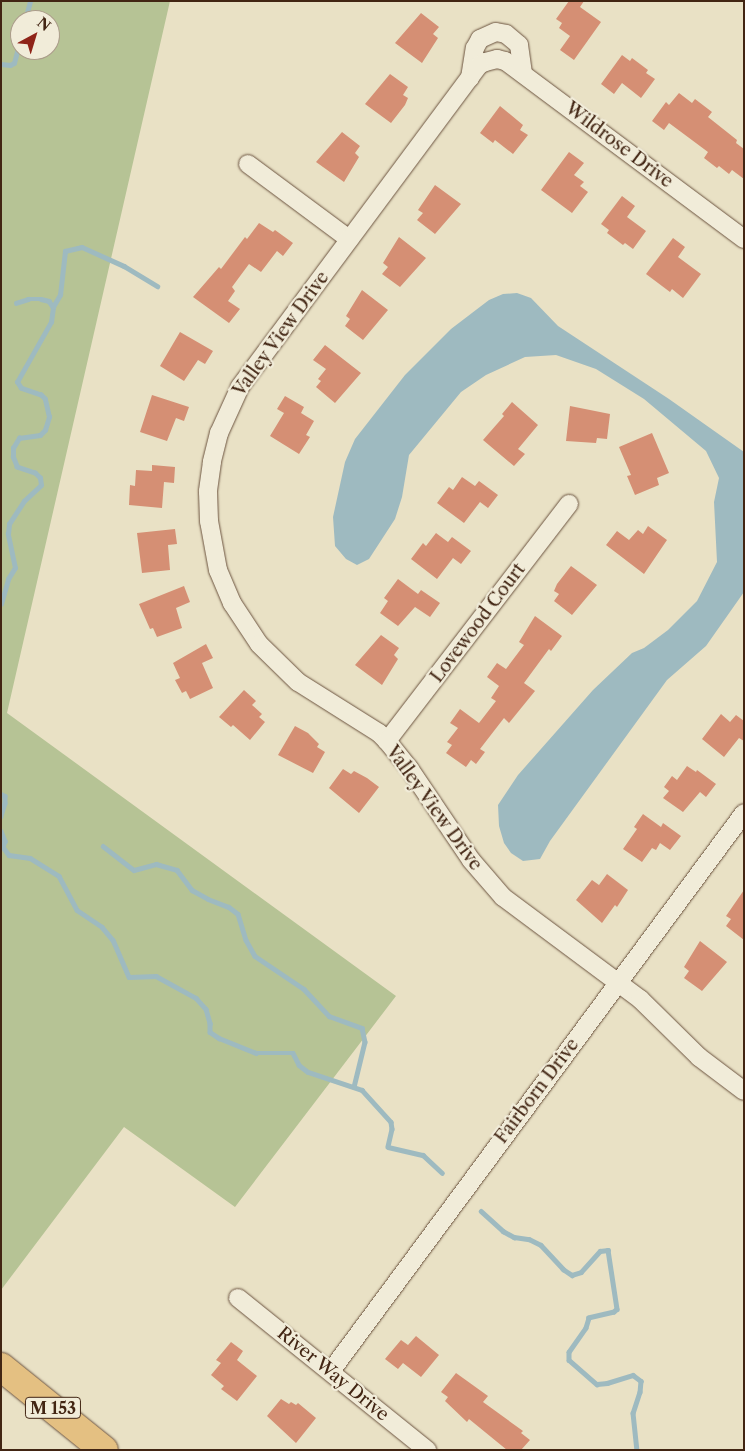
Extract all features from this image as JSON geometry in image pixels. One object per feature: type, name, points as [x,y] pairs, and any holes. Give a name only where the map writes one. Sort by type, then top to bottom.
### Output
[{"type":"main road","name":"M 153","points":[[1,1366],[104,1450]]},
{"type":"street","points":[[470,78],[475,48],[480,40],[496,32],[506,34],[519,45],[523,74]]},
{"type":"street","name":"Wildrose Drive","points":[[491,60],[505,61],[744,239]]},
{"type":"street","name":"Valley View Drive","points":[[491,60],[479,65],[250,372],[231,404],[219,433],[212,462],[208,492],[209,521],[218,570],[232,603],[258,644],[298,682],[379,733],[409,768],[471,860],[490,884],[515,907],[640,999],[698,1057],[744,1091]]},
{"type":"street","points":[[248,164],[349,239]]},
{"type":"street","name":"Lovewood Court","points":[[387,742],[569,504]]},
{"type":"street","name":"Fairborn Drive","points":[[331,1371],[744,813]]},
{"type":"street","name":"River Way Drive","points":[[238,1298],[427,1450]]},
{"type":"green space","points":[[1,1],[170,1],[7,713],[396,996],[235,1207],[124,1127],[1,1290]]},
{"type":"water","points":[[517,293],[531,298],[558,326],[669,399],[744,452],[744,592],[706,646],[667,680],[550,841],[540,859],[523,861],[511,853],[504,843],[499,826],[498,805],[518,775],[593,690],[632,653],[644,648],[668,630],[697,601],[717,562],[714,502],[719,478],[706,451],[644,399],[596,369],[556,355],[525,357],[486,375],[461,392],[409,455],[402,497],[395,519],[369,559],[357,565],[346,559],[335,546],[333,517],[345,462],[355,439],[405,375],[451,329],[489,300],[503,294]]},
{"type":"building","points":[[569,1],[584,1],[580,7],[601,22],[574,60],[560,50],[570,36],[559,28],[562,23],[556,19]]},
{"type":"building","points":[[421,13],[439,27],[433,34],[438,38],[422,63],[395,43]]},
{"type":"building","points":[[622,55],[630,61],[632,58],[648,70],[646,73],[655,79],[641,98],[622,83],[614,94],[601,84]]},
{"type":"building","points":[[390,74],[408,87],[403,95],[408,98],[405,105],[391,123],[365,104]]},
{"type":"building","points":[[679,93],[692,103],[695,99],[712,112],[708,117],[737,140],[736,143],[744,149],[744,179],[732,170],[729,174],[719,166],[717,168],[704,158],[708,152],[669,123],[664,130],[652,121],[666,102],[669,105]]},
{"type":"building","points":[[500,106],[523,125],[520,130],[528,135],[513,154],[495,140],[493,143],[480,133]]},
{"type":"building","points":[[342,132],[360,146],[355,153],[359,157],[344,182],[316,162]]},
{"type":"building","points":[[569,152],[584,163],[574,175],[584,182],[580,186],[588,192],[572,213],[541,190]]},
{"type":"building","points":[[435,185],[461,204],[435,234],[417,220],[423,213],[418,210]]},
{"type":"building","points":[[622,196],[635,206],[627,217],[646,231],[633,249],[625,243],[623,245],[607,233],[609,230],[601,224]]},
{"type":"building","points":[[259,223],[273,232],[275,230],[293,243],[283,256],[277,251],[261,272],[249,264],[232,287],[235,291],[228,301],[240,309],[229,323],[193,297],[219,267],[221,269],[245,237],[247,239]]},
{"type":"building","points":[[399,237],[426,258],[400,287],[382,274],[388,267],[383,263]]},
{"type":"building","points":[[673,238],[685,247],[678,257],[701,274],[683,298],[672,289],[670,292],[646,274]]},
{"type":"building","points":[[362,290],[388,310],[363,340],[345,326],[350,319],[346,316]]},
{"type":"building","points":[[180,332],[213,351],[205,364],[198,360],[184,381],[160,366]]},
{"type":"building","points":[[325,345],[361,373],[335,403],[316,387],[321,381],[318,379],[326,369],[313,360]]},
{"type":"building","points":[[152,395],[189,407],[184,421],[176,418],[167,441],[140,432]]},
{"type":"building","points":[[285,396],[304,407],[301,413],[314,421],[306,435],[310,437],[299,454],[270,436],[284,413],[277,409]]},
{"type":"building","points":[[512,402],[538,425],[518,449],[525,454],[514,466],[483,440],[504,416],[502,414]]},
{"type":"building","points":[[570,406],[610,414],[607,439],[597,438],[596,443],[566,441]]},
{"type":"building","points":[[652,433],[669,473],[657,478],[659,485],[635,495],[627,476],[631,475],[619,447]]},
{"type":"building","points":[[152,465],[175,467],[174,483],[164,482],[162,508],[129,505],[130,485],[135,486],[136,470],[152,471]]},
{"type":"building","points":[[462,477],[475,486],[479,481],[498,495],[488,508],[480,502],[464,523],[437,503],[449,487],[453,490]]},
{"type":"building","points":[[648,526],[667,540],[644,574],[606,545],[617,531],[629,540],[638,530],[643,534]]},
{"type":"building","points":[[175,529],[177,544],[168,545],[170,570],[142,573],[137,533]]},
{"type":"building","points":[[436,533],[448,542],[452,537],[471,551],[461,564],[453,558],[437,579],[411,559],[423,543],[426,546]]},
{"type":"building","points":[[571,566],[597,585],[572,615],[554,601],[559,594],[554,591],[557,584]]},
{"type":"building","points":[[398,579],[418,594],[421,590],[440,603],[430,617],[415,607],[398,626],[380,613],[388,601],[384,598]]},
{"type":"building","points":[[184,586],[190,602],[176,608],[182,628],[157,637],[153,628],[150,629],[139,604]]},
{"type":"building","points":[[535,616],[562,636],[551,651],[549,649],[524,683],[535,691],[509,723],[504,718],[480,749],[485,752],[476,764],[471,760],[466,767],[446,753],[452,745],[447,742],[458,728],[450,723],[460,709],[479,723],[496,701],[491,698],[499,686],[487,677],[497,663],[506,669],[524,645],[519,642]]},
{"type":"building","points":[[381,635],[399,648],[394,655],[398,659],[382,685],[355,665]]},
{"type":"building","points":[[206,644],[213,658],[202,663],[213,688],[190,699],[186,691],[182,693],[175,680],[180,678],[173,663]]},
{"type":"building","points":[[244,690],[256,701],[252,705],[262,714],[259,717],[265,722],[250,740],[233,725],[231,727],[219,717]]},
{"type":"building","points":[[721,714],[730,722],[736,715],[744,721],[744,741],[739,738],[724,757],[702,739]]},
{"type":"building","points":[[295,726],[308,733],[319,744],[317,747],[325,752],[313,773],[278,755]]},
{"type":"building","points":[[687,766],[696,772],[697,770],[716,784],[706,797],[700,792],[683,812],[663,798],[669,791],[664,787],[672,776],[677,780]]},
{"type":"building","points":[[343,769],[351,774],[354,771],[379,787],[359,813],[329,788]]},
{"type":"building","points":[[643,814],[661,827],[663,823],[681,836],[670,850],[660,843],[656,850],[652,848],[642,862],[623,849],[637,829],[634,827]]},
{"type":"building","points":[[607,874],[628,890],[617,907],[615,905],[602,923],[576,900],[592,880],[599,885]]},
{"type":"building","points":[[744,890],[744,940],[726,926],[731,919],[726,916]]},
{"type":"building","points":[[700,941],[727,962],[702,991],[684,978],[689,971],[684,967]]},
{"type":"building","points":[[416,1336],[439,1355],[421,1377],[403,1363],[398,1369],[385,1359],[401,1340],[408,1345]]},
{"type":"building","points":[[231,1342],[243,1351],[237,1360],[257,1376],[237,1401],[221,1389],[224,1386],[211,1375],[221,1363],[216,1360]]},
{"type":"building","points":[[456,1373],[488,1396],[483,1402],[523,1431],[521,1433],[530,1440],[521,1450],[507,1450],[469,1419],[467,1422],[445,1401],[448,1397],[441,1392]]},
{"type":"building","points":[[281,1399],[289,1404],[291,1402],[296,1405],[298,1403],[316,1418],[296,1443],[267,1416]]},
{"type":"waterway","points":[[28,10],[30,1]]},
{"type":"waterway","points":[[1,64],[10,65],[15,60]]},
{"type":"waterway","points":[[1,604],[8,579],[15,568],[8,534],[9,524],[24,501],[41,485],[40,478],[35,473],[17,467],[13,457],[13,448],[19,438],[40,435],[45,430],[49,417],[45,399],[41,395],[21,388],[17,382],[51,322],[53,307],[60,295],[65,251],[82,247],[124,266],[157,286]]},
{"type":"waterway","points":[[16,303],[28,299],[41,299],[49,301],[53,307]]},
{"type":"waterway","points":[[1,794],[5,796],[1,816]]},
{"type":"waterway","points":[[1,831],[5,841],[3,847],[9,855],[30,858],[59,876],[77,910],[102,927],[113,940],[129,977],[156,976],[196,998],[206,1009],[210,1023],[210,1032],[219,1038],[256,1053],[293,1053],[299,1065],[308,1072],[362,1090],[391,1122],[392,1129],[388,1147],[423,1155],[442,1173]]},
{"type":"waterway","points":[[103,846],[134,870],[156,864],[177,870],[192,890],[229,907],[238,914],[246,940],[255,956],[304,989],[329,1016],[362,1028],[365,1042],[354,1087]]},
{"type":"waterway","points":[[481,1211],[503,1231],[514,1237],[529,1239],[541,1245],[563,1269],[572,1275],[581,1272],[600,1251],[608,1250],[617,1309],[614,1312],[589,1318],[586,1328],[569,1352],[569,1360],[597,1384],[633,1375],[641,1381],[640,1392],[633,1413],[637,1450]]}]
